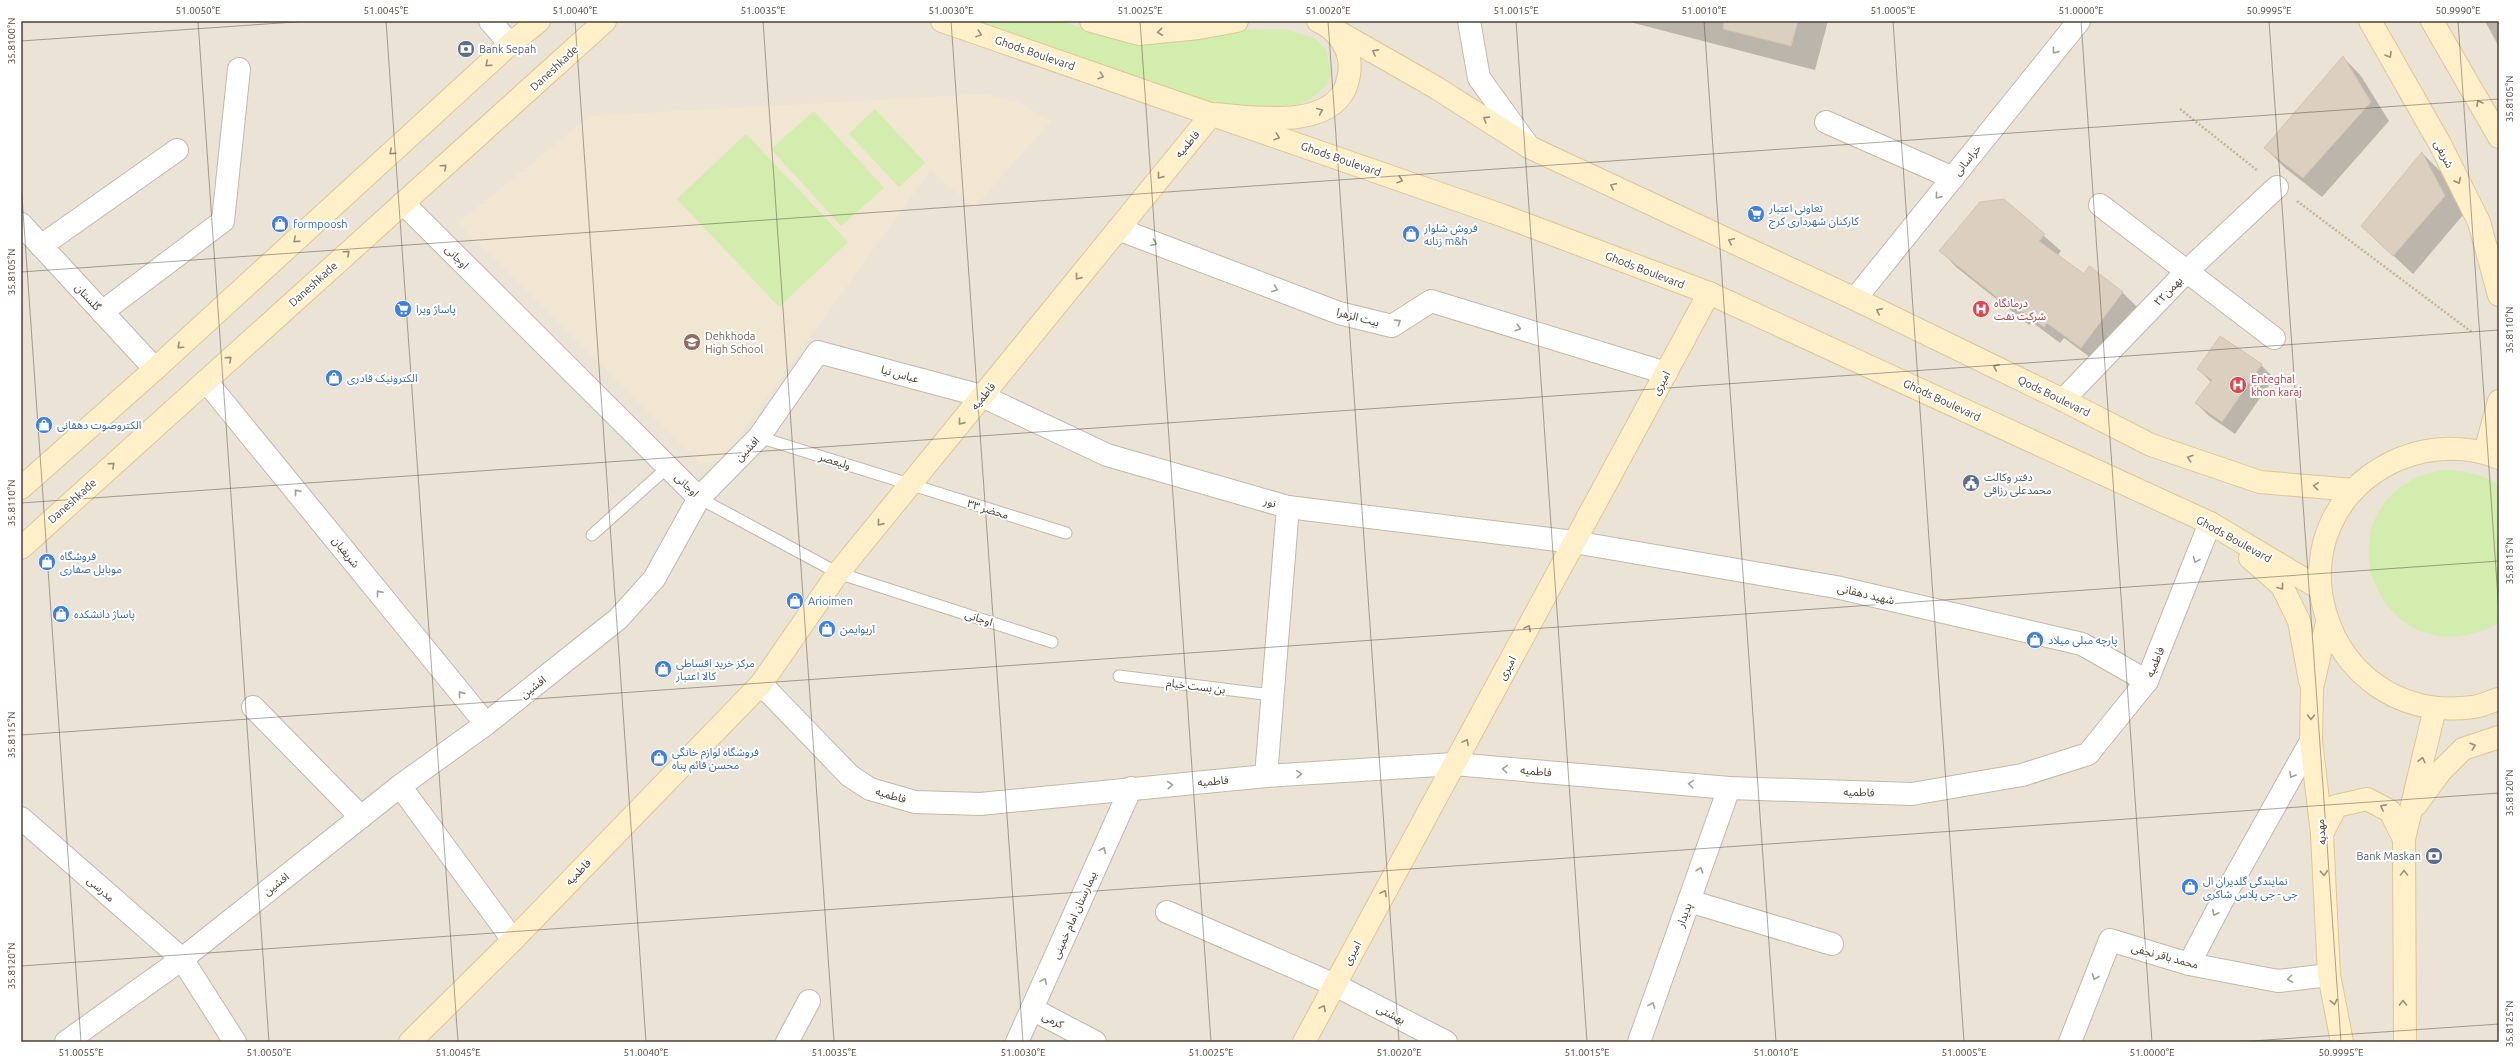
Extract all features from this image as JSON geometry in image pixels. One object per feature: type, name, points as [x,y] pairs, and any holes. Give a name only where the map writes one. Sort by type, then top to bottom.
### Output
[{"type":"main road","points":[[21,488],[155,369],[510,44],[539,21]]},
{"type":"main road","name":"Daneshkade","points":[[21,548],[605,21]]},
{"type":"main road","name":"Ghods Boulevard","points":[[942,21],[1502,216],[1709,294],[2210,523],[2320,588]]},
{"type":"main road","points":[[1091,21],[1139,34],[1237,21]]},
{"type":"main road","name":"شریفی","points":[[2370,21],[2440,144],[2479,222],[2499,295]]},
{"type":"main road","points":[[2432,21],[2499,137]]},
{"type":"main road","points":[[1212,114],[1285,118],[1313,114],[1330,106],[1341,96],[1349,80],[1349,61],[1339,36],[1321,22]]},
{"type":"main road","name":"Qods Boulevard","points":[[1321,22],[1435,86],[1529,147],[1855,299],[2063,400],[2151,445],[2260,482],[2354,490]]},
{"type":"main road","name":"فاطمیه","points":[[410,1042],[513,940],[761,684],[838,574],[1212,114]]},
{"type":"main road","name":"امیری","points":[[1304,1042],[1709,294]]},
{"type":"main road","points":[[2499,401],[2492,455],[2450,448],[2415,453],[2382,467],[2354,490],[2334,516],[2322,552],[2320,588],[2327,623],[2344,655],[2369,681],[2400,699],[2435,708],[2474,707],[2499,699]]},
{"type":"main road","points":[[2210,523],[2282,586],[2299,621],[2312,688]]},
{"type":"main road","name":"مهدیه","points":[[2327,623],[2312,688],[2311,741],[2322,834],[2329,975],[2342,1042]]},
{"type":"main road","points":[[2405,1042],[2404,839],[2435,708]]},
{"type":"main road","points":[[2410,814],[2441,771],[2463,749],[2499,737]]},
{"type":"main road","points":[[2322,834],[2336,806],[2367,799],[2390,811],[2404,839]]},
{"type":"street","points":[[490,21],[510,44]]},
{"type":"street","points":[[1469,21],[1479,78],[1529,147]]},
{"type":"street","name":"خراسانی","points":[[1855,299],[2079,21]]},
{"type":"street","points":[[102,312],[223,221],[239,69]]},
{"type":"street","points":[[1826,122],[1953,178]]},
{"type":"street","points":[[41,246],[176,150]]},
{"type":"street","name":"۲۲بهمن","points":[[2063,400],[2187,271],[2277,187]]},
{"type":"street","name":"اوجانی","points":[[403,203],[699,498]]},
{"type":"street","points":[[2100,205],[2274,338]]},
{"type":"street","name":"گلستان","points":[[21,224],[155,369]]},
{"type":"street","name":"بیت الزهرا","points":[[1118,229],[1339,313],[1392,326],[1431,301],[1666,373]]},
{"type":"street","name":"عباس نیا","points":[[818,352],[982,396]]},
{"type":"street","name":"افشین","points":[[182,959],[400,786],[486,724],[618,619],[654,580],[699,498],[759,437],[818,352]]},
{"type":"street","name":"شریفیان","points":[[206,380],[486,724]]},
{"type":"street","name":"نور","points":[[982,396],[1107,455],[1288,507],[1574,542]]},
{"type":"street","points":[[1266,776],[1288,507]]},
{"type":"street","name":"فاطمیه","points":[[761,684],[850,776],[870,789],[915,802],[980,804],[1131,788],[1266,776],[1454,764],[1729,788],[1912,794],[2022,775],[2088,754],[2147,681],[2210,523]]},
{"type":"street","name":"شهید دهقانی","points":[[1574,542],[1836,587],[2082,644],[2147,681]]},
{"type":"street","points":[[253,707],[361,817]]},
{"type":"street","points":[[2189,964],[2230,886],[2311,741]]},
{"type":"street","points":[[400,786],[513,940]]},
{"type":"street","name":"بیمارستان امام خمینی","points":[[1017,1042],[1131,788]]},
{"type":"street","name":"پدیدار","points":[[1639,1042],[1729,788]]},
{"type":"street","name":"مدرسی","points":[[21,818],[182,959],[235,1042]]},
{"type":"street","points":[[1689,901],[1832,944]]},
{"type":"street","name":"بهشتی","points":[[1167,912],[1335,985],[1446,1042]]},
{"type":"street","name":"محمد باقر نجفی","points":[[2070,1042],[2110,940],[2189,964],[2278,981],[2329,975]]},
{"type":"street","points":[[66,1042],[182,959]]},
{"type":"street","points":[[787,1042],[808,1001]]},
{"type":"street","name":"کرمی","points":[[1032,1009],[1095,1042]]},
{"type":"lane","name":"ولیعصر","points":[[759,437],[911,485]]},
{"type":"lane","points":[[592,535],[668,467]]},
{"type":"lane","name":"محضر ۳۳","points":[[911,485],[1066,533]]},
{"type":"lane","name":"اوجانی","points":[[699,498],[838,574],[1052,642]]},
{"type":"lane","name":"بن بست خیام","points":[[1119,676],[1272,695]]},
{"type":"path","points":[[2180,109],[2277,187],[2473,332]]},
{"type":"shaded area","points":[[21,21],[2499,21],[2499,1042],[21,1042]]},
{"type":"shaded area","name":"Dehkhoda High School","points":[[984,94],[1017,102],[1051,121],[975,207],[930,171],[721,461],[701,464],[458,223],[590,116]]},
{"type":"green space","points":[[972,21],[1062,21],[1099,34],[1285,29],[1316,39],[1326,50],[1331,73],[1327,85],[1309,100],[1296,105],[1266,107],[1232,106],[1178,95]]},
{"type":"green space","points":[[875,109],[925,163],[899,187],[849,134]]},
{"type":"green space","points":[[814,111],[884,188],[841,226],[771,149]]},
{"type":"green space","points":[[746,134],[848,242],[779,307],[677,199]]},
{"type":"green space","points":[[2443,470],[2472,473],[2493,481],[2499,485],[2499,623],[2459,636],[2424,632],[2397,616],[2378,590],[2369,559],[2372,527],[2388,498],[2420,476]]},
{"type":"building","points":[[1724,21],[1798,21],[1791,46],[1723,29]]},
{"type":"building","points":[[2343,56],[2371,102],[2303,178],[2264,148]]},
{"type":"building","points":[[2422,152],[2445,196],[2393,256],[2361,226]]},
{"type":"building","points":[[2004,199],[2045,234],[2039,241],[2084,274],[2089,266],[2123,292],[2081,348],[2047,323],[2044,327],[2015,307],[2013,310],[1939,251],[1980,202]]},
{"type":"building","points":[[2220,336],[2262,364],[2222,422],[2195,403],[2212,380],[2197,369]]},
{"type":"place","name":"Bank Sepah","points":[[466,49]]},
{"type":"place","name":"تعاونی اعتبار کارکنان شهرداری کرج","points":[[1756,214]]},
{"type":"place","name":"formpoosh","points":[[280,224]]},
{"type":"place","name":"فروش شلوار زنانه m&h","points":[[1411,234]]},
{"type":"place","name":"پاساژ ویرا","points":[[403,309]]},
{"type":"place","name":"درمانگاه شرکت نفت","points":[[1981,309]]},
{"type":"place","name":"Dehkhoda High School","points":[[692,342]]},
{"type":"place","name":"الکترونیک قادری","points":[[334,378]]},
{"type":"place","name":"Enteghal khon karaj","points":[[2238,385]]},
{"type":"place","name":"الکتروصوت دهقانی","points":[[44,425]]},
{"type":"place","name":"دفتر وکالت محمدعلی رزاقی","points":[[1971,483]]},
{"type":"place","name":"فروشگاه موبایل صفاری","points":[[47,562]]},
{"type":"place","name":"Arioimen","points":[[795,601]]},
{"type":"place","name":"پاساژ دانشکده","points":[[61,614]]},
{"type":"place","name":"آریوایمن","points":[[827,629]]},
{"type":"place","name":"پارچه مبلی میلاد","points":[[2035,640]]},
{"type":"place","name":"مرکز خرید اقساطی کالا اعتبار","points":[[663,669]]},
{"type":"place","name":"فروشگاه لوازم خانگی محسن قائم پناه","points":[[659,758]]},
{"type":"place","name":"Bank Maskan","points":[[2434,856]]},
{"type":"place","name":"نمایندگی گلدیران ال جی - جی پلاس شاکری","points":[[2190,887]]}]
